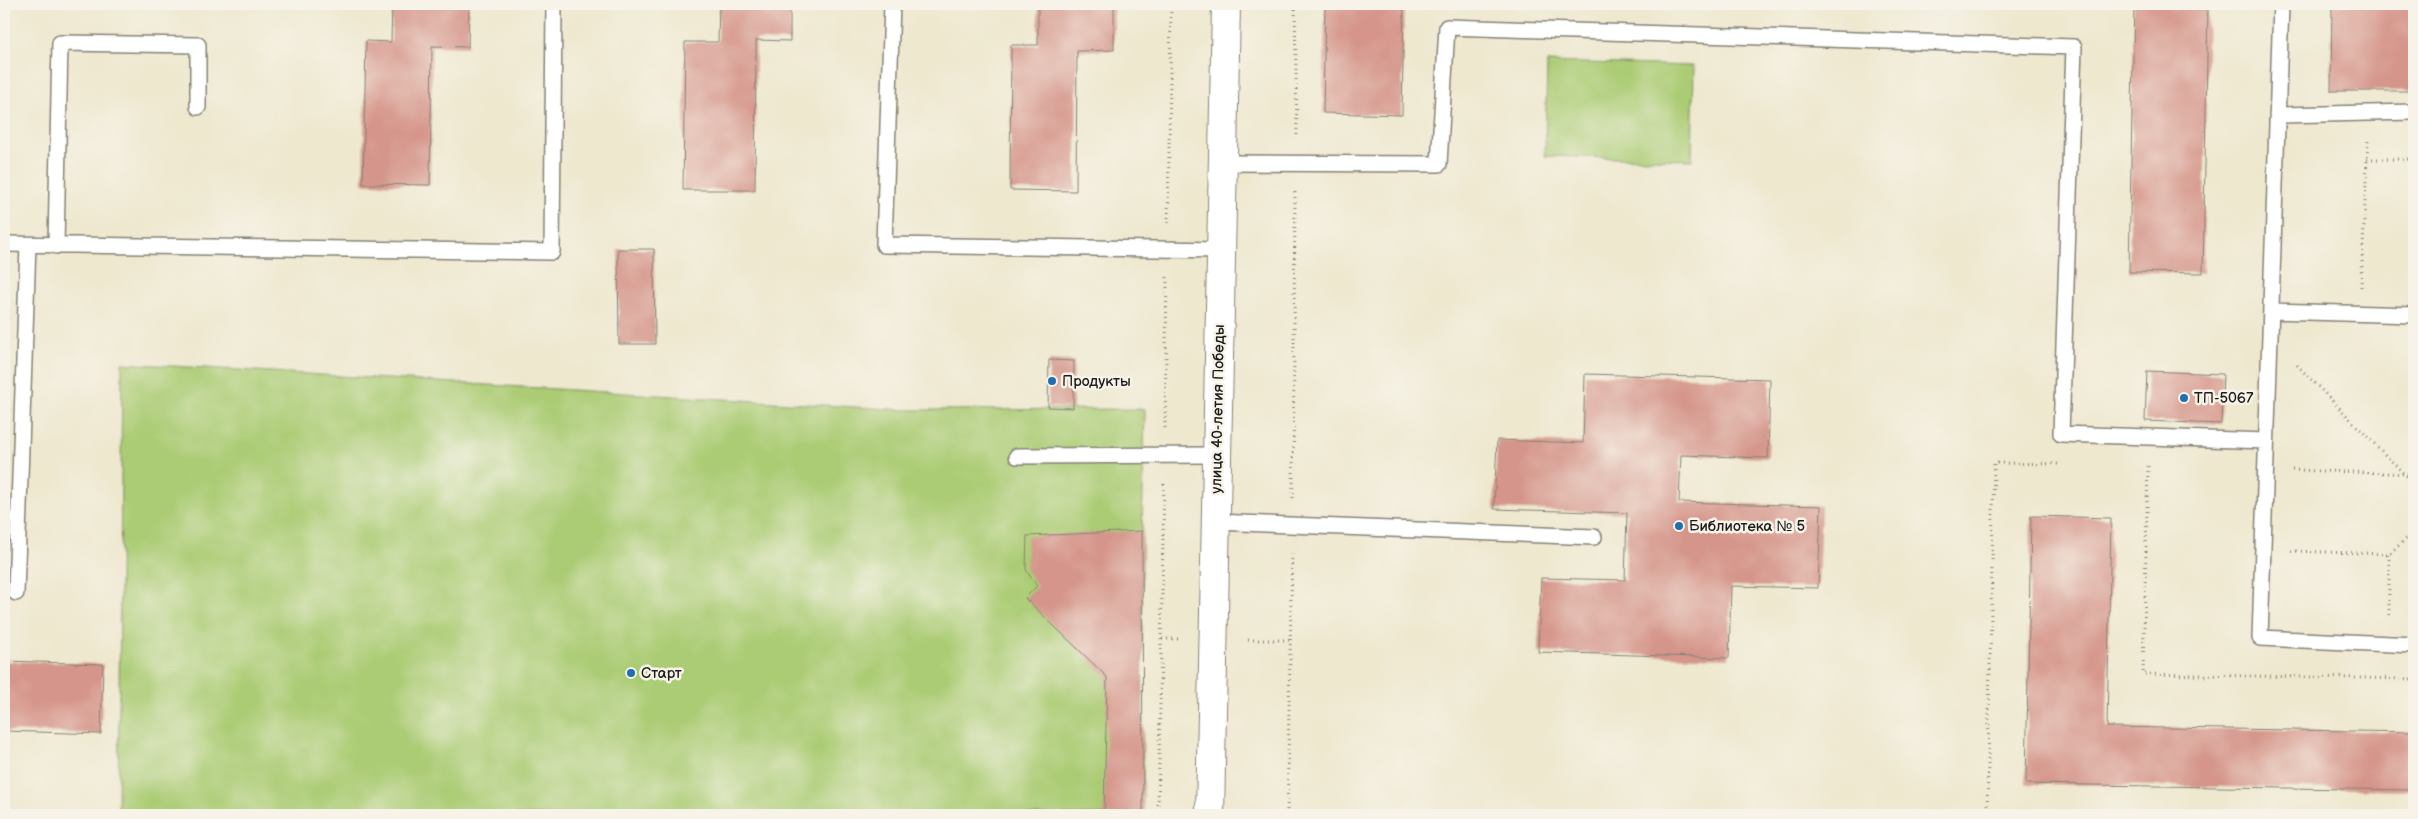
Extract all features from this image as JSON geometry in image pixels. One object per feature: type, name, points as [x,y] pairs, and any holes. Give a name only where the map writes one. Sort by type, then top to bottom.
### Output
[{"type":"street","name":"улица 40-летия Победы","points":[[1210,815],[1226,4]]},
{"type":"lane","points":[[4,244],[552,252],[554,4]]},
{"type":"lane","points":[[892,4],[884,245],[1168,251],[1221,250]]},
{"type":"lane","points":[[2281,4],[2260,638],[2414,645]]},
{"type":"lane","points":[[1223,164],[1440,164],[1447,27],[2074,47],[2061,434],[2266,441]]},
{"type":"lane","points":[[56,246],[60,43],[198,45],[198,107]]},
{"type":"lane","points":[[2277,115],[2414,112]]},
{"type":"lane","points":[[16,593],[28,245]]},
{"type":"lane","points":[[2271,311],[2414,315]]},
{"type":"lane","points":[[1017,456],[1216,456]]},
{"type":"lane","points":[[1216,522],[1594,538]]},
{"type":"path","points":[[1158,815],[1171,4]]},
{"type":"path","points":[[1295,4],[1298,163],[1295,196]]},
{"type":"path","points":[[2360,295],[2369,113]]},
{"type":"path","points":[[2367,158],[2414,159]]},
{"type":"path","points":[[2270,336],[2414,484]]},
{"type":"path","points":[[1987,815],[1994,463],[2071,464]]},
{"type":"path","points":[[2139,466],[2148,466],[2143,674],[2414,680]]},
{"type":"path","points":[[2266,469],[2414,474]]},
{"type":"path","points":[[2263,550],[2389,554],[2414,532]]},
{"type":"green space","points":[[1547,62],[1694,66],[1692,160],[1545,156]]},
{"type":"green space","name":"Старт","points":[[122,363],[906,410],[1145,409],[1142,531],[1143,815],[118,815]]},
{"type":"building","points":[[392,4],[469,4],[468,47],[432,46],[430,185],[363,184],[366,41],[391,42]]},
{"type":"building","points":[[719,4],[790,4],[790,41],[756,40],[755,190],[683,190],[685,42],[718,42]]},
{"type":"building","points":[[1038,4],[1114,4],[1114,50],[1077,51],[1076,191],[1010,190],[1011,45],[1038,45]]},
{"type":"building","points":[[1325,4],[1404,4],[1402,115],[1323,113]]},
{"type":"building","points":[[2134,4],[2208,4],[2203,273],[2129,272]]},
{"type":"building","points":[[2332,4],[2414,4],[2414,91],[2331,91]]},
{"type":"building","points":[[618,249],[654,249],[655,344],[619,344]]},
{"type":"building","points":[[1049,360],[1074,361],[1073,408],[1048,407]]},
{"type":"building","name":"ТП-5067","points":[[2147,371],[2223,374],[2221,424],[2145,421]]},
{"type":"building","points":[[1585,374],[1770,379],[1768,458],[1681,455],[1679,502],[1821,506],[1818,588],[1731,586],[1729,658],[1538,652],[1541,578],[1625,580],[1627,513],[1494,509],[1497,440],[1583,443]]},
{"type":"building","points":[[2031,516],[2111,518],[2107,727],[2414,732],[2414,790],[2026,784]]},
{"type":"building","points":[[1142,531],[1143,815],[1104,815],[1107,677],[1025,598],[1037,586],[1026,570],[1027,536]]},
{"type":"building","points":[[4,661],[103,664],[101,734],[4,731]]},
{"type":"place","name":"Продукты","points":[[1052,381]]},
{"type":"place","name":"ТП-5067","points":[[2184,398]]},
{"type":"place","name":"Библиотека № 5","points":[[1679,526]]},
{"type":"place","name":"Старт","points":[[631,673]]}]
